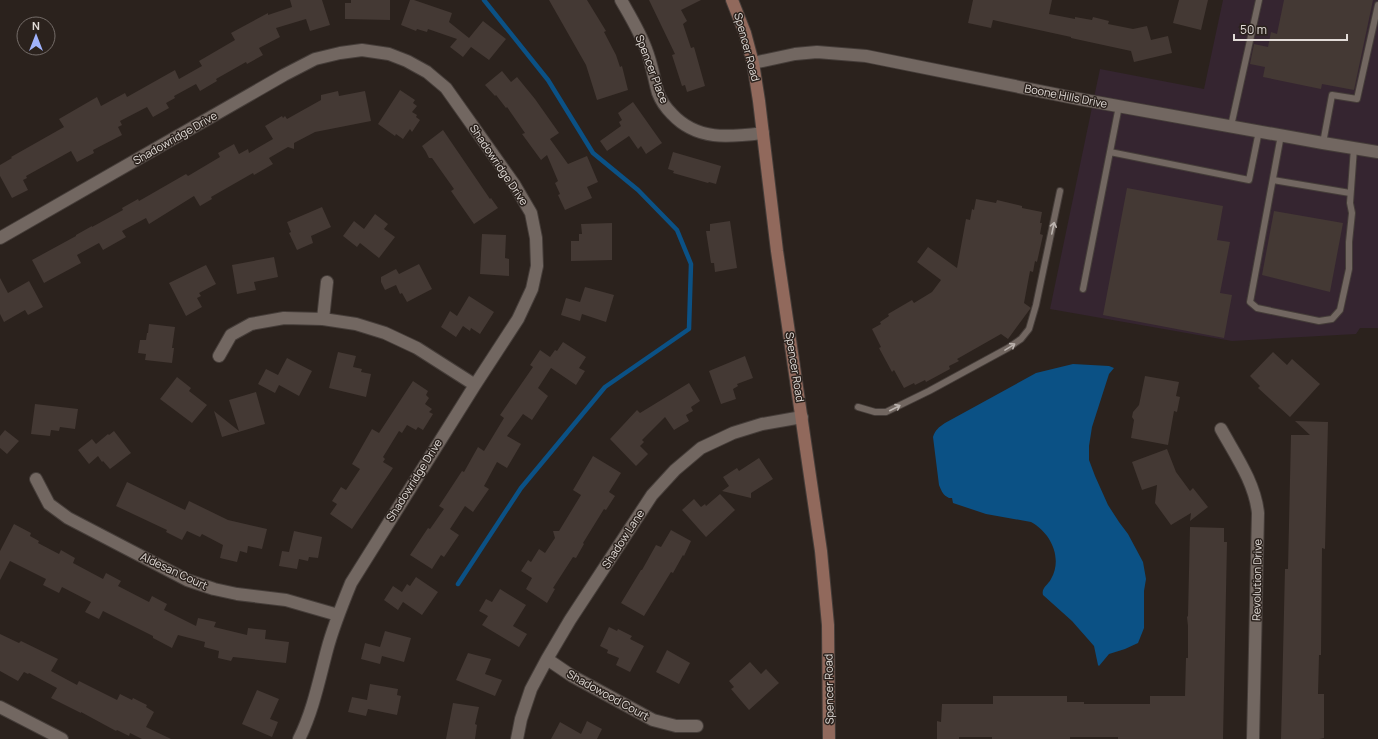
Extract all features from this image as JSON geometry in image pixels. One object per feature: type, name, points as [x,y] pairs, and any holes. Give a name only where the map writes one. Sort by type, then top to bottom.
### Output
[{"type":"main road","name":"Spencer Road","points":[[732,0],[745,33],[753,63],[825,585],[828,625],[830,739]]},
{"type":"street","name":"Spencer Place","points":[[621,0],[646,47],[659,95],[667,109],[678,120],[687,127],[711,135],[732,136],[763,133]]},
{"type":"street","name":"Shadowridge Drive","points":[[0,238],[284,75],[315,59],[362,50],[389,54],[407,61],[427,72],[446,88],[514,184],[531,213],[536,245],[536,266],[532,289],[518,319],[354,577],[338,615],[315,699],[299,739]]},
{"type":"street","name":"Boone Hills Drive","points":[[753,63],[795,54],[817,52],[866,56],[1119,106],[1378,152]]},
{"type":"street","points":[[323,318],[327,282]]},
{"type":"street","points":[[219,356],[231,335],[251,324],[284,318],[323,318],[356,324],[385,333],[417,348],[475,385]]},
{"type":"street","name":"Shadow Lane","points":[[517,739],[521,719],[531,689],[547,659],[570,620],[652,495],[675,470],[702,448],[733,433],[762,424],[802,417]]},
{"type":"street","name":"Revolution Drive","points":[[1221,429],[1257,499],[1258,513],[1253,739]]},
{"type":"street","name":"Aldesan Court","points":[[36,479],[49,504],[68,518],[187,580],[214,590],[286,600],[338,615]]},
{"type":"street","name":"Shadowood Court","points":[[547,659],[572,676],[653,720],[676,726],[697,726]]},
{"type":"street","points":[[0,707],[62,739]]},
{"type":"lane","points":[[1231,126],[1259,0]]},
{"type":"lane","points":[[1323,143],[1332,95],[1357,99],[1378,5]]},
{"type":"lane","points":[[1083,289],[1119,106]]},
{"type":"lane","points":[[1110,152],[1249,180],[1259,131]]},
{"type":"lane","points":[[1281,135],[1250,302],[1257,308],[1319,321],[1332,319],[1340,310],[1350,269],[1352,213],[1350,193],[1354,148]]},
{"type":"lane","points":[[1272,180],[1350,193]]},
{"type":"lane","points":[[858,407],[875,412],[886,412],[988,359],[1021,339],[1029,329],[1036,305],[1060,191]]},
{"type":"shaded area","points":[[1223,0],[1378,0],[1378,328],[1360,328],[1356,334],[1232,341],[1050,309],[1100,69],[1204,89]]},
{"type":"water","points":[[1073,364],[1109,366],[1114,368],[1109,374],[1092,427],[1089,446],[1089,460],[1108,505],[1128,534],[1143,562],[1146,579],[1144,591],[1144,628],[1138,643],[1109,654],[1099,666],[1094,646],[1072,621],[1043,595],[1044,588],[1051,579],[1056,563],[1053,547],[1049,539],[1031,522],[986,514],[953,503],[952,498],[949,498],[944,494],[939,485],[933,437],[935,432],[945,423],[1036,373]]},
{"type":"building","points":[[290,0],[322,0],[330,25],[310,31],[306,19],[276,28],[280,37],[259,48],[263,55],[247,64],[246,62],[216,79],[217,81],[200,91],[196,84],[174,96],[175,98],[166,103],[169,108],[153,117],[147,107],[120,121],[122,125],[118,127],[122,135],[93,150],[94,153],[77,162],[71,151],[26,176],[27,178],[23,180],[28,190],[12,198],[0,176],[0,165],[12,158],[11,157],[64,127],[59,119],[97,97],[101,106],[125,93],[127,97],[175,70],[179,79],[202,66],[199,61],[235,40],[231,33],[268,13],[268,15],[292,7]]},
{"type":"building","points":[[351,0],[390,0],[390,20],[345,19],[345,3],[351,3]]},
{"type":"building","points":[[410,0],[452,13],[449,22],[469,38],[483,21],[506,39],[489,60],[471,47],[463,57],[450,47],[457,39],[428,29],[427,32],[417,29],[416,31],[401,25]]},
{"type":"building","points":[[549,0],[587,0],[606,31],[604,32],[616,55],[620,67],[622,66],[628,90],[597,100],[586,65]]},
{"type":"building","points":[[649,0],[701,0],[681,10],[687,21],[683,24],[691,48],[694,47],[705,86],[687,92],[685,85],[682,86],[672,55],[675,54]]},
{"type":"building","points":[[973,0],[1052,0],[1049,14],[1075,19],[1075,17],[1092,20],[1093,17],[1109,21],[1108,24],[1133,29],[1147,26],[1151,40],[1168,36],[1172,53],[1134,62],[1131,51],[993,20],[991,28],[968,23]]},
{"type":"building","points":[[1179,0],[1208,0],[1201,30],[1173,23]]},
{"type":"building","points":[[1284,0],[1373,0],[1354,90],[1322,84],[1321,89],[1263,77],[1265,67],[1250,64],[1254,44],[1268,47],[1271,32],[1277,34]]},
{"type":"building","points":[[502,71],[511,82],[517,77],[535,99],[559,133],[550,139],[568,164],[587,156],[598,182],[587,187],[592,198],[565,210],[558,195],[560,194],[555,183],[558,181],[547,155],[541,160],[522,134],[525,133],[507,107],[506,108],[496,95],[495,96],[485,85]]},
{"type":"building","points":[[400,90],[415,100],[413,103],[417,106],[412,112],[417,115],[416,117],[420,120],[412,132],[410,129],[403,139],[396,134],[395,136],[378,124]]},
{"type":"building","points":[[338,91],[339,96],[365,91],[371,121],[315,132],[294,143],[294,149],[288,147],[269,158],[273,164],[254,175],[253,173],[211,197],[212,199],[200,206],[194,196],[149,224],[146,218],[122,231],[126,237],[103,250],[99,243],[77,255],[81,263],[44,283],[32,260],[123,210],[122,208],[138,199],[139,201],[186,174],[188,176],[220,157],[218,153],[234,144],[239,154],[248,149],[249,153],[273,139],[265,126],[282,116],[283,118],[285,116],[287,119],[321,100],[321,95]]},
{"type":"building","points":[[633,102],[662,143],[646,154],[641,146],[638,149],[629,136],[607,151],[600,141],[621,126],[619,122],[622,120],[618,113]]},
{"type":"building","points":[[443,130],[490,199],[491,198],[498,208],[474,224],[451,191],[454,189],[432,158],[429,158],[422,146]]},
{"type":"building","points":[[673,152],[721,166],[716,184],[673,173],[674,171],[668,169]]},
{"type":"building","points":[[1127,188],[1223,206],[1217,240],[1230,242],[1220,293],[1232,295],[1224,338],[1103,315]]},
{"type":"building","points":[[976,199],[996,203],[997,200],[1022,206],[1022,208],[1042,212],[1040,234],[1043,235],[1037,262],[1035,261],[1033,272],[1030,271],[1024,303],[1031,308],[1008,339],[1001,334],[957,359],[959,361],[949,366],[950,369],[926,382],[925,380],[915,385],[914,383],[904,388],[894,370],[892,372],[879,348],[881,347],[872,329],[881,324],[880,322],[889,316],[888,314],[912,300],[914,303],[932,292],[941,280],[917,262],[928,247],[957,268],[966,219],[970,220]]},
{"type":"building","points":[[322,207],[331,227],[311,236],[313,243],[297,250],[289,233],[291,232],[287,222]]},
{"type":"building","points":[[1274,211],[1343,223],[1330,292],[1262,275]]},
{"type":"building","points":[[375,214],[388,224],[384,229],[395,237],[379,258],[360,243],[357,247],[343,236],[354,221],[364,229]]},
{"type":"building","points":[[730,221],[737,268],[715,272],[714,263],[711,263],[706,231],[710,231],[710,224]]},
{"type":"building","points":[[612,223],[612,260],[571,261],[571,241],[579,241],[579,234],[582,234],[581,224]]},
{"type":"building","points":[[482,234],[506,235],[505,258],[509,259],[509,276],[480,274]]},
{"type":"building","points":[[274,257],[278,277],[254,282],[256,290],[237,294],[232,265]]},
{"type":"building","points":[[419,264],[432,289],[407,302],[402,293],[400,294],[396,285],[385,290],[381,282],[381,277],[396,269],[399,274]]},
{"type":"building","points":[[206,265],[216,284],[199,293],[201,296],[197,298],[202,307],[186,316],[169,283]]},
{"type":"building","points":[[0,278],[8,293],[29,281],[43,307],[28,315],[25,310],[4,322],[0,314]]},
{"type":"building","points":[[585,287],[614,295],[606,322],[582,314],[580,321],[561,315],[566,298],[580,302]]},
{"type":"building","points":[[469,296],[494,312],[480,334],[471,328],[470,331],[463,326],[456,337],[441,327],[450,311],[457,316]]},
{"type":"building","points":[[149,324],[175,327],[172,348],[174,348],[172,363],[145,360],[146,354],[138,353],[140,340],[146,340]]},
{"type":"building","points":[[563,342],[586,357],[579,368],[585,371],[576,385],[551,368],[538,388],[548,396],[532,420],[523,414],[507,436],[521,444],[507,468],[497,462],[484,486],[489,489],[473,512],[465,506],[450,529],[459,535],[444,557],[441,555],[432,569],[410,555],[428,528],[430,529],[444,509],[439,506],[462,471],[464,472],[478,447],[484,451],[504,418],[500,415],[533,367],[530,365],[540,350],[550,357],[555,350],[557,351]]},
{"type":"building","points":[[338,352],[356,356],[353,367],[362,369],[361,372],[371,374],[366,397],[329,388]]},
{"type":"building","points":[[1273,352],[1287,365],[1292,359],[1320,384],[1290,417],[1258,388],[1260,386],[1250,376]]},
{"type":"building","points":[[745,356],[753,378],[737,384],[738,386],[733,389],[736,399],[721,404],[709,371]]},
{"type":"building","points":[[287,358],[312,371],[299,396],[279,385],[275,393],[258,384],[266,369],[278,375]]},
{"type":"building","points":[[1145,376],[1179,382],[1176,396],[1180,397],[1177,412],[1174,411],[1168,445],[1131,438],[1134,420],[1132,417],[1133,412],[1139,405]]},
{"type":"building","points":[[177,377],[191,388],[189,391],[207,405],[192,423],[160,399]]},
{"type":"building","points":[[413,381],[428,391],[426,395],[429,398],[425,404],[432,409],[429,412],[433,414],[423,430],[418,427],[416,430],[407,425],[402,433],[399,431],[383,457],[385,459],[383,462],[393,468],[352,529],[330,514],[337,504],[332,501],[341,487],[346,490],[360,469],[352,464],[372,429],[379,433]]},
{"type":"building","points":[[689,383],[700,401],[691,407],[693,411],[686,415],[689,421],[674,430],[665,417],[642,440],[644,442],[640,446],[648,454],[636,466],[610,439],[637,410],[640,413]]},
{"type":"building","points":[[256,392],[265,424],[222,437],[214,411],[239,431],[229,400]]},
{"type":"building","points":[[35,404],[78,409],[75,429],[60,427],[59,431],[51,430],[50,436],[31,434]]},
{"type":"building","points":[[1295,421],[1328,422],[1325,549],[1322,548],[1321,655],[1319,655],[1318,694],[1324,694],[1324,738],[1319,739],[1281,739],[1285,569],[1288,569],[1291,435],[1310,435]]},
{"type":"building","points":[[5,430],[19,441],[7,454],[0,448],[0,436]]},
{"type":"building","points":[[114,431],[131,453],[110,469],[98,456],[89,464],[78,450],[92,439],[96,444]]},
{"type":"building","points":[[1167,449],[1176,472],[1190,491],[1193,488],[1208,507],[1190,521],[1191,513],[1171,525],[1155,503],[1157,485],[1142,490],[1132,462]]},
{"type":"building","points":[[593,456],[621,473],[609,492],[615,496],[606,510],[604,509],[583,543],[584,544],[576,558],[573,557],[553,588],[555,589],[547,603],[526,589],[532,578],[521,571],[528,560],[531,562],[539,549],[545,553],[555,538],[553,531],[559,531],[581,495],[573,490]]},
{"type":"building","points":[[759,458],[773,479],[751,493],[751,498],[722,491],[729,486],[723,477],[737,468],[739,471]]},
{"type":"building","points":[[127,482],[185,510],[189,501],[228,520],[267,529],[262,549],[248,546],[247,553],[240,551],[237,562],[220,558],[223,545],[202,534],[200,537],[187,531],[182,540],[166,532],[167,530],[116,506]]},
{"type":"building","points":[[720,494],[735,510],[706,537],[682,510],[694,499],[701,507],[705,504],[706,506]]},
{"type":"building","points":[[14,524],[31,533],[30,536],[39,541],[38,543],[59,554],[61,550],[75,558],[73,563],[103,579],[106,573],[121,581],[118,586],[149,602],[152,596],[167,604],[164,610],[196,626],[198,618],[216,622],[214,627],[247,635],[248,628],[266,630],[265,639],[289,642],[286,663],[233,657],[231,661],[218,658],[219,651],[204,647],[205,642],[178,635],[172,648],[153,638],[153,636],[103,611],[99,619],[85,612],[91,602],[62,587],[59,593],[43,585],[46,579],[10,561],[0,580],[0,551]]},
{"type":"building","points":[[1190,527],[1224,528],[1224,542],[1227,542],[1223,739],[1118,739],[1118,737],[1070,737],[1070,739],[992,739],[992,737],[959,737],[959,739],[937,739],[937,721],[941,722],[942,704],[993,704],[993,696],[1067,696],[1067,702],[1084,702],[1084,704],[1150,704],[1150,696],[1185,696],[1186,658],[1188,658],[1187,617]]},
{"type":"building","points":[[671,530],[691,541],[684,556],[683,555],[673,573],[671,572],[644,616],[621,603],[656,545],[661,547]]},
{"type":"building","points":[[294,531],[322,537],[318,558],[309,557],[308,561],[299,559],[297,569],[279,566],[282,551],[289,552]]},
{"type":"building","points":[[416,577],[438,592],[422,615],[403,602],[398,610],[384,600],[393,586],[402,592],[407,584],[410,586]]},
{"type":"building","points":[[500,589],[526,605],[513,626],[527,634],[519,647],[482,625],[488,616],[479,611],[486,599],[492,602]]},
{"type":"building","points":[[609,627],[617,631],[618,629],[632,636],[630,639],[644,646],[630,672],[616,665],[619,658],[607,653],[608,650],[600,646]]},
{"type":"building","points":[[385,631],[411,638],[404,662],[382,656],[380,664],[361,659],[365,643],[380,647]]},
{"type":"building","points":[[0,634],[19,643],[21,641],[58,659],[51,671],[77,685],[79,681],[117,700],[120,694],[132,700],[133,698],[147,705],[146,707],[154,712],[146,727],[171,739],[142,739],[130,733],[129,736],[117,730],[116,731],[51,698],[57,688],[29,673],[24,672],[18,681],[0,671]]},
{"type":"building","points":[[667,650],[690,663],[679,684],[656,672]]},
{"type":"building","points":[[468,653],[491,659],[485,674],[502,680],[495,696],[456,680]]},
{"type":"building","points":[[750,662],[761,674],[766,669],[779,683],[749,710],[731,689],[734,687],[729,681]]},
{"type":"building","points":[[370,684],[398,689],[397,695],[401,696],[397,715],[368,709],[366,716],[348,712],[352,697],[367,700]]},
{"type":"building","points":[[257,690],[279,699],[270,719],[278,722],[272,737],[242,724]]},
{"type":"building","points":[[453,703],[479,707],[475,724],[477,725],[475,739],[446,739]]},
{"type":"building","points":[[587,721],[602,729],[597,739],[551,739],[560,722],[581,734]]},
{"type":"waterway","points":[[458,584],[521,488],[605,387],[689,329],[691,264],[677,230],[638,190],[593,153],[548,80],[484,0]]}]
